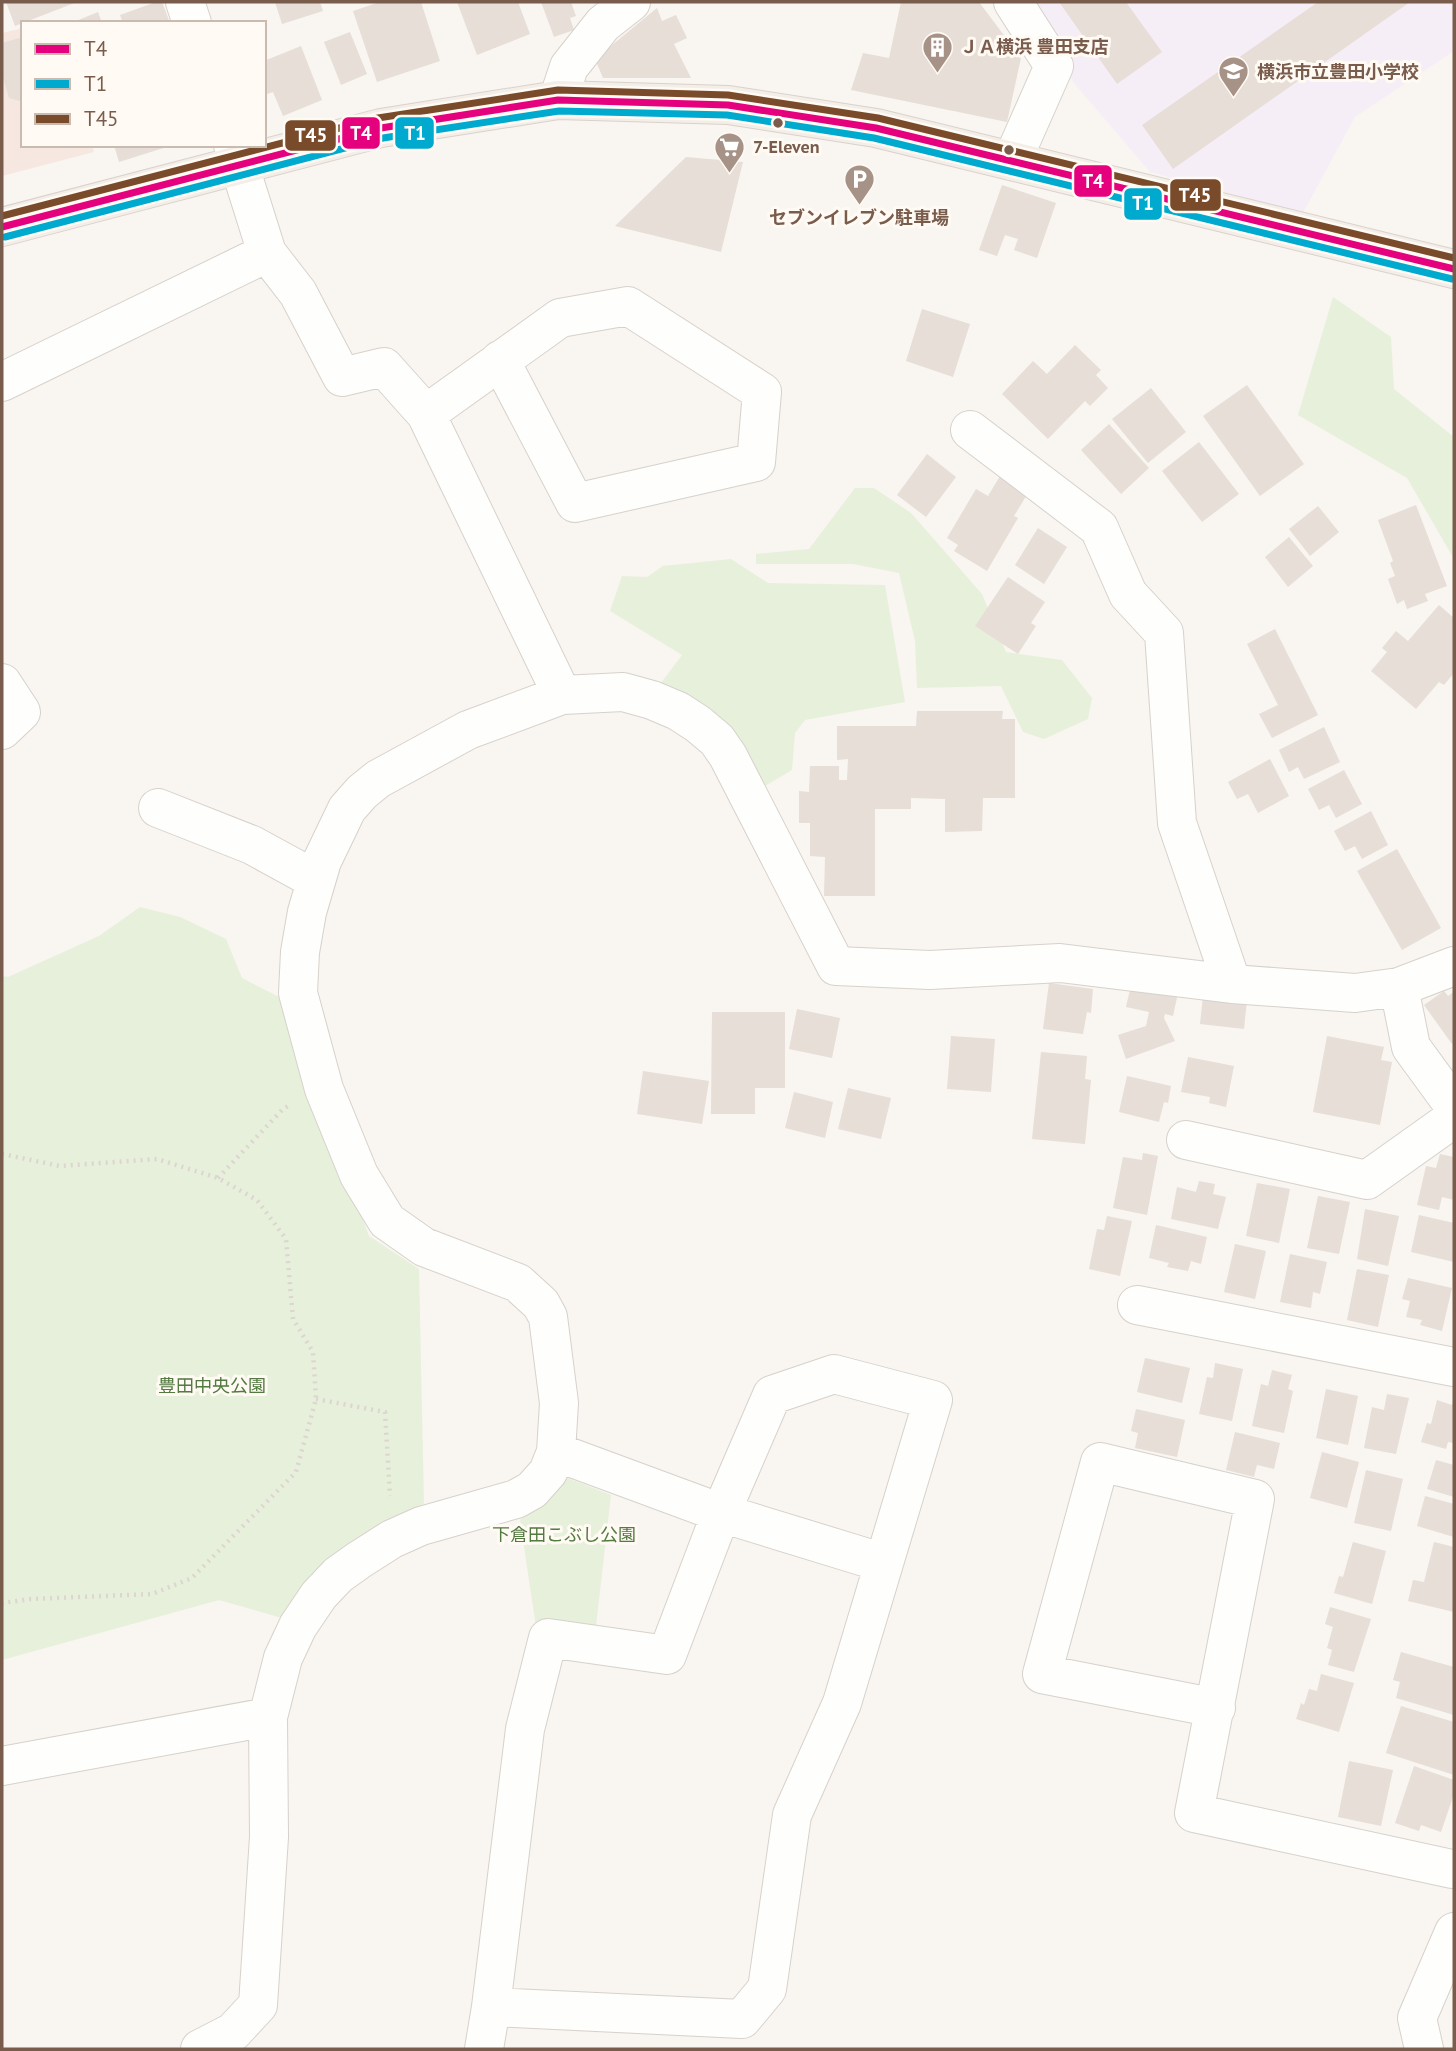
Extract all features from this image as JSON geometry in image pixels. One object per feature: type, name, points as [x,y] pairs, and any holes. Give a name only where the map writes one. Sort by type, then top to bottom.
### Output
[{"type":"main road","points":[[2,227],[236,154],[381,128],[558,100],[728,104],[876,128],[1454,269]]},
{"type":"street","points":[[185,2],[191,21]]},
{"type":"street","points":[[558,100],[569,67],[603,24],[631,2]]},
{"type":"street","points":[[1012,161],[1054,66],[1013,2]]},
{"type":"street","points":[[236,154],[267,253],[298,293],[342,377],[384,367],[426,414],[562,695]]},
{"type":"street","points":[[2,382],[267,253]]},
{"type":"street","points":[[426,414],[500,360],[560,318],[628,306],[762,392],[756,462],[575,503],[500,360]]},
{"type":"street","points":[[970,430],[1099,528],[1128,594],[1164,633],[1177,823],[1231,984]]},
{"type":"street","points":[[2,683],[21,712],[2,730]]},
{"type":"street","points":[[228,2044],[258,2004],[269,1837],[268,1717],[283,1658],[298,1626],[338,1575],[393,1539],[421,1526],[516,1499],[533,1490],[548,1472],[556,1452],[559,1403],[548,1317],[541,1304],[518,1283],[425,1247],[387,1221],[359,1175],[324,1089],[298,993],[300,952],[307,912],[332,836],[347,808],[378,779],[468,730],[562,695],[623,692],[652,699],[678,711],[717,740],[728,756],[836,966],[930,970],[1060,963],[1231,984],[1355,993],[1399,986],[1454,966]]},
{"type":"street","points":[[158,808],[252,845],[316,880]]},
{"type":"street","points":[[1399,986],[1411,1047],[1454,1106]]},
{"type":"street","points":[[1186,1140],[1367,1180],[1454,1118]]},
{"type":"street","points":[[1137,1305],[1454,1367]]},
{"type":"street","points":[[484,2049],[525,1729],[548,1638],[667,1655],[721,1513],[772,1395],[834,1374],[933,1400],[842,1703],[792,1815],[767,1989],[742,2019],[491,2007]]},
{"type":"street","points":[[556,1452],[721,1513],[884,1563]]},
{"type":"street","points":[[1216,1707],[1042,1674],[1100,1462],[1255,1499],[1216,1707],[1194,1813],[1453,1870]]},
{"type":"street","points":[[2,1766],[268,1717]]},
{"type":"street","points":[[1423,2049],[1417,2018],[1454,1933]]},
{"type":"path","points":[[218,1178],[282,1109],[324,1089]]},
{"type":"path","points":[[2,1154],[60,1166],[158,1160],[218,1178],[257,1199],[286,1239],[293,1318],[313,1352],[316,1399],[296,1472],[192,1578],[152,1594],[31,1599],[2,1603]]},
{"type":"path","points":[[316,1399],[385,1412],[393,1539]]},
{"type":"shaded area","name":"横浜市立豊田小学校","points":[[1020,2],[1454,2],[1454,51],[1355,117],[1303,213],[1150,172],[1073,82],[1061,58]]},
{"type":"shaded area","points":[[21,28],[21,147],[93,147],[94,152],[2,176],[2,33]]},
{"type":"green space","points":[[1333,297],[1391,337],[1394,389],[1454,437],[1454,559],[1407,478],[1298,415]]},
{"type":"green space","points":[[855,488],[874,488],[911,513],[982,594],[1006,652],[1062,660],[1092,698],[1088,719],[1044,739],[1023,732],[1001,686],[917,688],[915,641],[899,573],[853,564],[756,564],[756,554],[809,549]]},
{"type":"green space","points":[[731,559],[768,583],[885,585],[905,702],[805,720],[795,733],[792,770],[760,789],[658,687],[682,655],[610,611],[622,576],[647,577],[663,566]]},
{"type":"green space","name":"豊田中央公園","points":[[140,907],[180,917],[226,939],[242,978],[279,997],[369,1236],[419,1269],[424,1504],[372,1529],[282,1618],[219,1600],[2,1660],[2,976],[8,977],[99,936]]},
{"type":"green space","name":"下倉田こぶし公園","points":[[565,1477],[611,1495],[595,1635],[536,1627],[520,1520]]},
{"type":"building","points":[[6,2],[77,2],[28,21],[21,21],[15,26]]},
{"type":"building","points":[[162,2],[169,21],[122,21],[120,15]]},
{"type":"building","points":[[275,2],[320,2],[323,11],[282,24]]},
{"type":"building","points":[[380,2],[421,2],[440,61],[377,82],[353,11]]},
{"type":"building","points":[[457,2],[518,2],[530,34],[477,55]]},
{"type":"building","points":[[541,2],[571,2],[576,16],[570,18],[574,30],[554,37]]},
{"type":"building","name":"ＪＡ横浜 豊田支店","points":[[901,2],[979,2],[1021,58],[1007,122],[851,90],[863,53],[889,58]]},
{"type":"building","points":[[1059,2],[1126,2],[1162,52],[1117,84]]},
{"type":"building","points":[[1318,2],[1410,2],[1173,169],[1142,125]]},
{"type":"building","points":[[657,8],[662,21],[676,15],[687,38],[674,44],[691,78],[603,78],[595,59]]},
{"type":"building","points":[[98,12],[101,21],[76,21]]},
{"type":"building","points":[[350,32],[367,74],[341,85],[324,42]]},
{"type":"building","points":[[21,38],[21,101],[9,98],[2,74],[2,43]]},
{"type":"building","points":[[301,46],[322,100],[283,116],[273,92],[266,94],[266,60]]},
{"type":"building","points":[[115,147],[167,147],[119,162]]},
{"type":"building","points":[[686,157],[743,162],[721,252],[615,226]]},
{"type":"building","points":[[1002,185],[1056,203],[1037,258],[1014,250],[1018,239],[1005,235],[997,256],[979,250]]},
{"type":"building","points":[[922,309],[970,324],[953,377],[906,361]]},
{"type":"building","points":[[1075,345],[1101,370],[1096,375],[1108,388],[1090,406],[1085,401],[1048,439],[1002,394],[1033,361],[1047,374]]},
{"type":"building","points":[[1247,385],[1304,464],[1260,496],[1203,416]]},
{"type":"building","points":[[1151,388],[1186,432],[1148,463],[1112,419]]},
{"type":"building","points":[[1109,424],[1149,468],[1121,494],[1081,450]]},
{"type":"building","points":[[1199,442],[1239,494],[1202,522],[1162,471]]},
{"type":"building","points":[[927,454],[956,477],[926,517],[897,495]]},
{"type":"building","points":[[1000,476],[1028,493],[1014,516],[1018,518],[987,571],[954,551],[958,545],[947,538],[976,489],[988,496]]},
{"type":"building","points":[[1416,505],[1447,586],[1425,594],[1428,601],[1407,609],[1404,600],[1397,604],[1388,579],[1395,576],[1390,563],[1393,561],[1378,520]]},
{"type":"building","points":[[1318,506],[1339,532],[1310,556],[1289,529]]},
{"type":"building","points":[[1038,528],[1067,547],[1044,584],[1015,565]]},
{"type":"building","points":[[1289,537],[1313,566],[1288,587],[1265,557]]},
{"type":"building","points":[[1008,577],[1045,602],[1031,623],[1036,626],[1018,654],[975,626]]},
{"type":"building","points":[[1439,605],[1454,618],[1454,673],[1444,685],[1439,682],[1416,709],[1371,671],[1387,652],[1382,648],[1396,631],[1408,641]]},
{"type":"building","points":[[1275,629],[1318,715],[1272,738],[1259,714],[1278,705],[1247,644]]},
{"type":"building","points":[[917,711],[1003,711],[1002,719],[1015,719],[1015,798],[983,798],[982,831],[945,832],[945,799],[911,798],[911,809],[875,809],[875,896],[824,896],[825,857],[810,856],[810,823],[799,823],[799,791],[809,792],[810,766],[839,766],[839,780],[847,780],[848,759],[837,760],[837,726],[916,726]]},
{"type":"building","points":[[1324,727],[1340,762],[1304,779],[1298,767],[1289,772],[1279,750]]},
{"type":"building","points":[[1270,759],[1289,796],[1258,813],[1248,794],[1237,799],[1228,782]]},
{"type":"building","points":[[1344,770],[1362,804],[1336,818],[1329,805],[1319,810],[1308,789]]},
{"type":"building","points":[[1371,811],[1388,845],[1362,859],[1355,846],[1345,851],[1334,831]]},
{"type":"building","points":[[1397,849],[1441,928],[1402,950],[1357,871]]},
{"type":"building","points":[[1049,983],[1093,989],[1091,1013],[1087,1012],[1083,1034],[1043,1029]]},
{"type":"building","points":[[1131,985],[1178,993],[1173,1016],[1165,1014],[1164,1018],[1175,1041],[1126,1059],[1118,1035],[1146,1026],[1149,1012],[1126,1007]]},
{"type":"building","points":[[1444,991],[1448,996],[1454,992],[1452,1044],[1424,1005]]},
{"type":"building","points":[[1203,996],[1247,1000],[1244,1029],[1200,1024]]},
{"type":"building","points":[[797,1009],[840,1018],[832,1058],[789,1049]]},
{"type":"building","points":[[712,1012],[785,1012],[785,1088],[755,1088],[755,1114],[711,1114]]},
{"type":"building","points":[[951,1036],[995,1039],[991,1092],[947,1089]]},
{"type":"building","points":[[1327,1036],[1384,1047],[1381,1060],[1392,1062],[1380,1125],[1313,1112]]},
{"type":"building","points":[[1041,1052],[1087,1056],[1085,1079],[1091,1080],[1085,1144],[1032,1139]]},
{"type":"building","points":[[1188,1057],[1234,1066],[1226,1107],[1209,1103],[1210,1097],[1181,1092]]},
{"type":"building","points":[[643,1071],[709,1081],[702,1124],[637,1114]]},
{"type":"building","points":[[1127,1076],[1171,1086],[1168,1103],[1164,1102],[1159,1122],[1119,1112]]},
{"type":"building","points":[[848,1088],[891,1098],[881,1139],[838,1129]]},
{"type":"building","points":[[794,1092],[833,1102],[825,1138],[785,1128]]},
{"type":"building","points":[[1143,1153],[1158,1156],[1147,1215],[1113,1208],[1123,1157],[1142,1160]]},
{"type":"building","points":[[1440,1154],[1454,1157],[1454,1200],[1442,1197],[1439,1210],[1417,1205],[1426,1166],[1436,1168]]},
{"type":"building","points":[[1199,1181],[1215,1184],[1213,1194],[1226,1197],[1218,1229],[1171,1219],[1177,1187],[1196,1192]]},
{"type":"building","points":[[1257,1183],[1290,1189],[1279,1243],[1246,1236]]},
{"type":"building","points":[[1318,1196],[1350,1202],[1339,1254],[1307,1248]]},
{"type":"building","points":[[1365,1209],[1399,1216],[1388,1266],[1357,1259]]},
{"type":"building","points":[[1419,1215],[1454,1223],[1454,1262],[1411,1252]]},
{"type":"building","points":[[1107,1216],[1132,1221],[1120,1276],[1089,1269],[1097,1229],[1104,1230]]},
{"type":"building","points":[[1156,1225],[1207,1237],[1201,1264],[1191,1261],[1188,1271],[1167,1267],[1169,1263],[1149,1258]]},
{"type":"building","points":[[1235,1244],[1266,1251],[1255,1299],[1224,1292]]},
{"type":"building","points":[[1290,1254],[1327,1262],[1320,1294],[1313,1292],[1311,1308],[1280,1302]]},
{"type":"building","points":[[1357,1269],[1389,1275],[1378,1327],[1347,1320]]},
{"type":"building","points":[[1408,1278],[1452,1288],[1442,1331],[1420,1325],[1422,1320],[1406,1317],[1410,1301],[1402,1299]]},
{"type":"building","points":[[1145,1358],[1190,1368],[1182,1403],[1137,1392]]},
{"type":"building","points":[[1215,1363],[1243,1369],[1232,1421],[1199,1414],[1207,1377],[1213,1378]]},
{"type":"building","points":[[1272,1370],[1292,1375],[1288,1389],[1293,1391],[1284,1433],[1252,1426],[1261,1384],[1268,1386]]},
{"type":"building","points":[[1326,1389],[1358,1396],[1348,1445],[1316,1438]]},
{"type":"building","points":[[1387,1394],[1409,1398],[1396,1454],[1364,1448],[1372,1407],[1384,1410]]},
{"type":"building","points":[[1454,1399],[1454,1443],[1448,1442],[1446,1449],[1421,1442],[1427,1423],[1431,1424],[1437,1400],[1452,1405]]},
{"type":"building","points":[[1136,1409],[1185,1420],[1177,1457],[1135,1448],[1138,1433],[1131,1431]]},
{"type":"building","points":[[1235,1432],[1280,1443],[1274,1469],[1257,1465],[1254,1477],[1226,1470]]},
{"type":"building","points":[[1322,1452],[1359,1462],[1347,1508],[1310,1498]]},
{"type":"building","points":[[1436,1460],[1454,1465],[1454,1497],[1427,1489]]},
{"type":"building","points":[[1366,1470],[1403,1479],[1391,1531],[1354,1523]]},
{"type":"building","points":[[1425,1496],[1454,1504],[1454,1537],[1417,1526]]},
{"type":"building","points":[[1353,1542],[1386,1551],[1372,1604],[1334,1593],[1339,1576],[1343,1577]]},
{"type":"building","points":[[1434,1542],[1454,1547],[1454,1612],[1408,1601],[1413,1580],[1424,1582]]},
{"type":"building","points":[[1330,1607],[1371,1619],[1354,1672],[1328,1665],[1332,1650],[1327,1648],[1333,1627],[1325,1624]]},
{"type":"building","points":[[1401,1652],[1454,1667],[1454,1715],[1396,1698],[1400,1682],[1393,1680]]},
{"type":"building","points":[[1321,1674],[1354,1683],[1339,1732],[1296,1719],[1309,1689],[1317,1691]]},
{"type":"building","points":[[1401,1706],[1454,1722],[1454,1775],[1386,1753]]},
{"type":"building","points":[[1349,1761],[1393,1770],[1381,1826],[1338,1817]]},
{"type":"building","points":[[1414,1766],[1454,1780],[1454,1794],[1441,1832],[1421,1825],[1419,1831],[1395,1823]]},
{"type":"transit line","name":"T45","points":[[2,216],[378,118],[558,90],[728,95],[878,118],[1454,258]]},
{"type":"transit line","name":"T4","points":[[2,227],[381,128],[558,100],[728,105],[876,128],[1454,269]]},
{"type":"transit line","name":"T1","points":[[5,237],[383,138],[559,111],[727,115],[874,138],[1452,279]]},
{"type":"place","name":"ＪＡ横浜 豊田支店","points":[[937,74]]},
{"type":"place","name":"横浜市立豊田小学校","points":[[1234,99]]},
{"type":"place","name":"7-Eleven","points":[[730,174]]},
{"type":"place","name":"セブンイレブン駐車場","points":[[859,207]]}]
